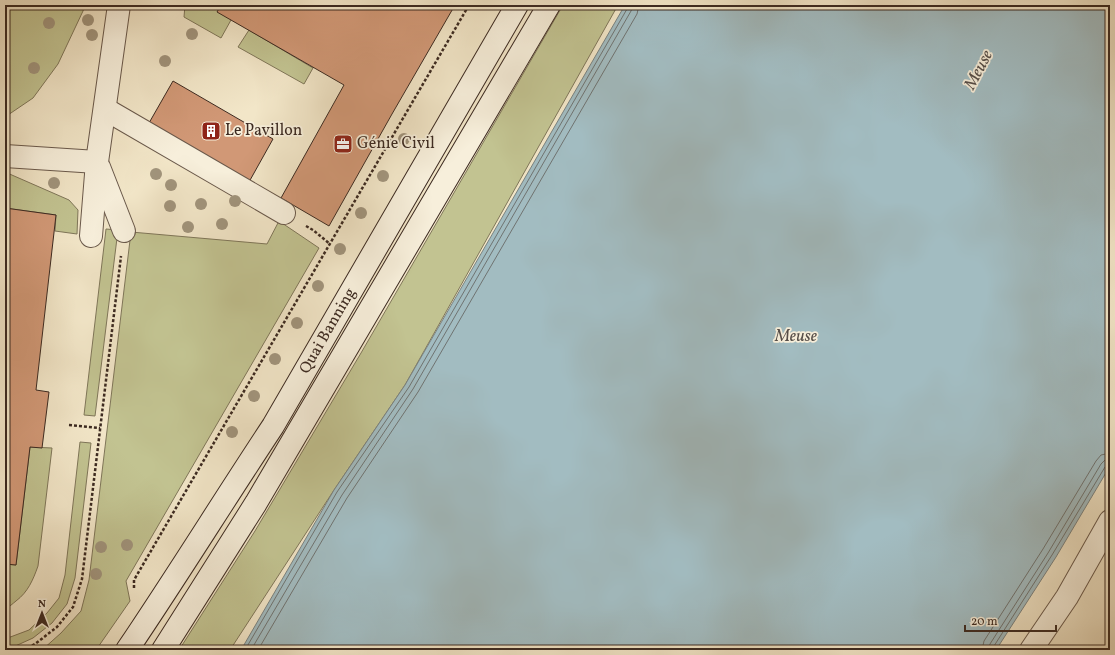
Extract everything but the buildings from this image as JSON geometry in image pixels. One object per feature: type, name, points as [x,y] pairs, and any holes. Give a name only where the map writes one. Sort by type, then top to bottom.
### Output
[{"type":"main road","points":[[91,236],[97,162],[119,5]]},
{"type":"main road","name":"Quai Banning","points":[[127,650],[169,588],[273,426],[517,5]]},
{"type":"main road","name":"Quai Banning","points":[[163,650],[256,503],[549,5]]},
{"type":"main road","points":[[105,109],[284,213]]},
{"type":"main road","points":[[5,156],[97,162]]},
{"type":"main road","points":[[97,162],[124,231]]},
{"type":"main road","points":[[1031,650],[1067,597],[1110,520]]},
{"type":"path","points":[[134,593],[134,580],[469,5]]},
{"type":"path","points":[[313,230],[330,244]]},
{"type":"path","points":[[23,650],[35,644],[57,627],[74,607],[82,580],[124,231]]},
{"type":"path","points":[[69,425],[100,428]]},
{"type":"green space","points":[[5,5],[85,5],[58,64],[33,98],[5,117]]},
{"type":"green space","points":[[185,5],[221,5],[231,20],[221,38],[184,17]]},
{"type":"green space","points":[[563,5],[618,5],[405,385],[334,490],[230,650],[179,650],[255,531],[361,353]]},
{"type":"green space","points":[[249,30],[313,68],[304,84],[238,47]]},
{"type":"green space","points":[[5,172],[69,200],[78,210],[77,234],[55,231],[56,215],[5,208]]},
{"type":"green space","points":[[279,221],[319,248],[126,581],[130,601],[96,650],[42,650],[61,633],[81,611],[89,580],[131,232],[267,244]]},
{"type":"green space","points":[[106,229],[118,230],[95,416],[84,415]]},
{"type":"green space","points":[[80,442],[91,443],[75,578],[67,604],[52,623],[33,638],[11,648],[5,648],[5,639],[29,630],[47,613],[59,598],[65,575]]},
{"type":"green space","points":[[30,447],[52,448],[38,566],[32,581],[24,594],[5,608],[5,564],[16,565]]},
{"type":"water","name":"Meuse","points":[[625,5],[1110,5],[1110,466],[1056,557],[996,650],[241,650],[334,490],[405,385]]},
{"type":"place","name":"Le Pavillon","points":[[211,131]]},
{"type":"place","name":"Génie Civil","points":[[343,144]]}]
